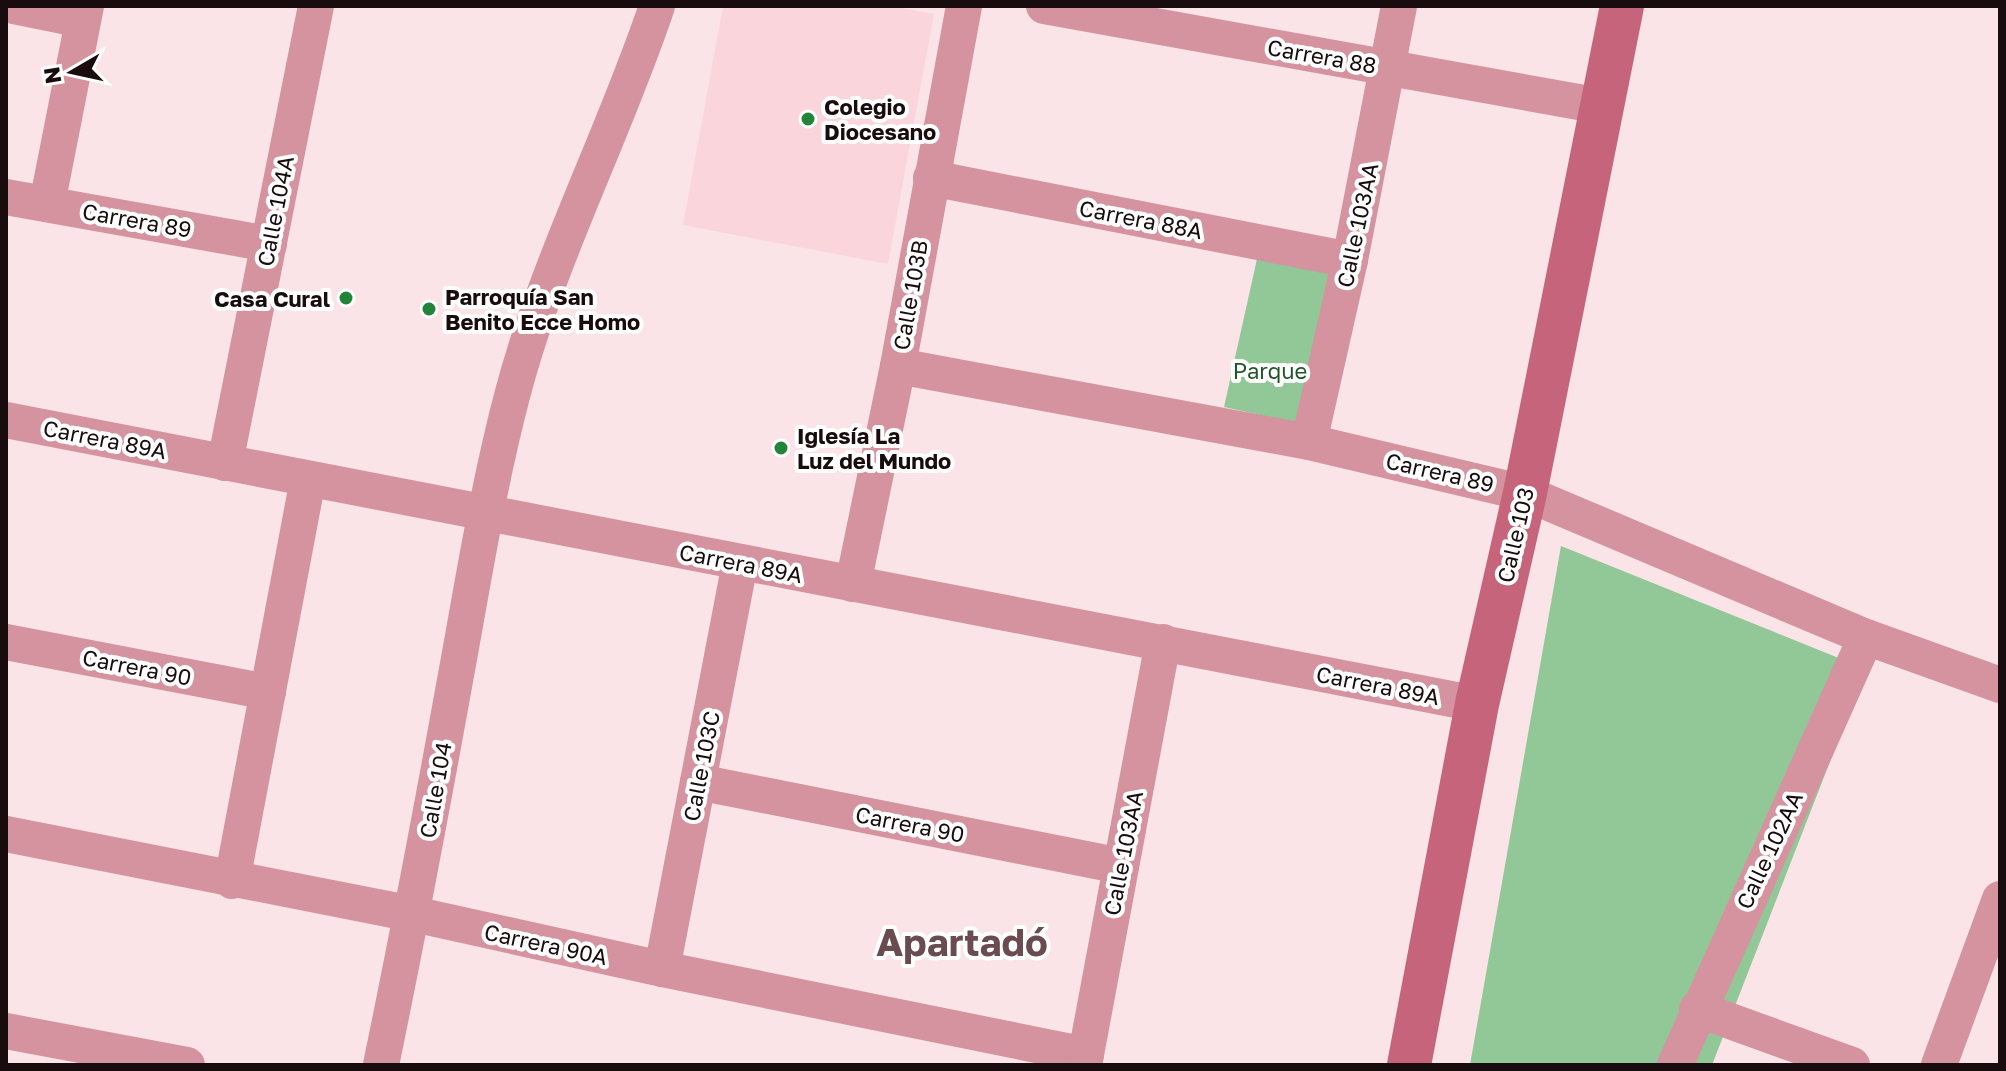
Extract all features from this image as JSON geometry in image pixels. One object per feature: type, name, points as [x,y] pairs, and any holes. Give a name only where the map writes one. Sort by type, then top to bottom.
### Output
[{"type":"street","points":[[14,6],[85,13],[47,204]]},
{"type":"street","name":"Calle 104A","points":[[225,463],[316,6]]},
{"type":"street","name":"Calle 104","points":[[381,1065],[413,914],[485,514],[512,396],[536,314],[616,122],[657,6]]},
{"type":"street","name":"Calle 103B","points":[[853,584],[898,366],[964,6]]},
{"type":"street","name":"Carrera 88","points":[[1044,6],[1601,106]]},
{"type":"street","name":"Calle 103AA","points":[[1309,442],[1350,260],[1399,6]]},
{"type":"street","name":"Calle 103","points":[[1409,1065],[1477,704],[1525,493],[1622,6]]},
{"type":"street","name":"Carrera 88A","points":[[931,178],[1350,260]]},
{"type":"street","name":"Carrera 89","points":[[6,197],[269,244]]},
{"type":"street","name":"Carrera 89","points":[[898,366],[1309,442],[1525,493],[1866,637],[2000,685]]},
{"type":"street","name":"Carrera 89A","points":[[6,420],[1477,704]]},
{"type":"street","points":[[232,881],[308,479]]},
{"type":"street","name":"Calle 103C","points":[[662,969],[740,563]]},
{"type":"street","name":"Calle 102AA","points":[[1675,1065],[1697,1009],[1866,637]]},
{"type":"street","name":"Carrera 90","points":[[6,642],[268,692]]},
{"type":"street","name":"Calle 103AA","points":[[1085,1060],[1163,642]]},
{"type":"street","name":"Carrera 90","points":[[698,782],[1121,866]]},
{"type":"street","name":"Carrera 90A","points":[[6,834],[232,881],[413,914],[1085,1060]]},
{"type":"street","points":[[1939,1065],[1998,912]]},
{"type":"street","points":[[1697,1009],[1852,1065]]},
{"type":"street","points":[[6,1031],[187,1065]]},
{"type":"shaded area","name":"Colegio Diocesano","points":[[723,6],[891,6],[934,14],[888,264],[683,225]]},
{"type":"green space","name":"Parque","points":[[1257,259],[1330,273],[1298,423],[1224,407]]},
{"type":"green space","points":[[1561,546],[1866,669],[1712,1065],[1470,1065]]},
{"type":"place","name":"Colegio Diocesano","points":[[808,119]]},
{"type":"place","name":"Casa Cural","points":[[346,298]]},
{"type":"place","name":"Parroquía San Benito Ecce Homo","points":[[429,309]]},
{"type":"place","name":"Iglesía La Luz del Mundo","points":[[781,448]]},
{"type":"district","name":"Apartadó","points":[[962,941]]}]
